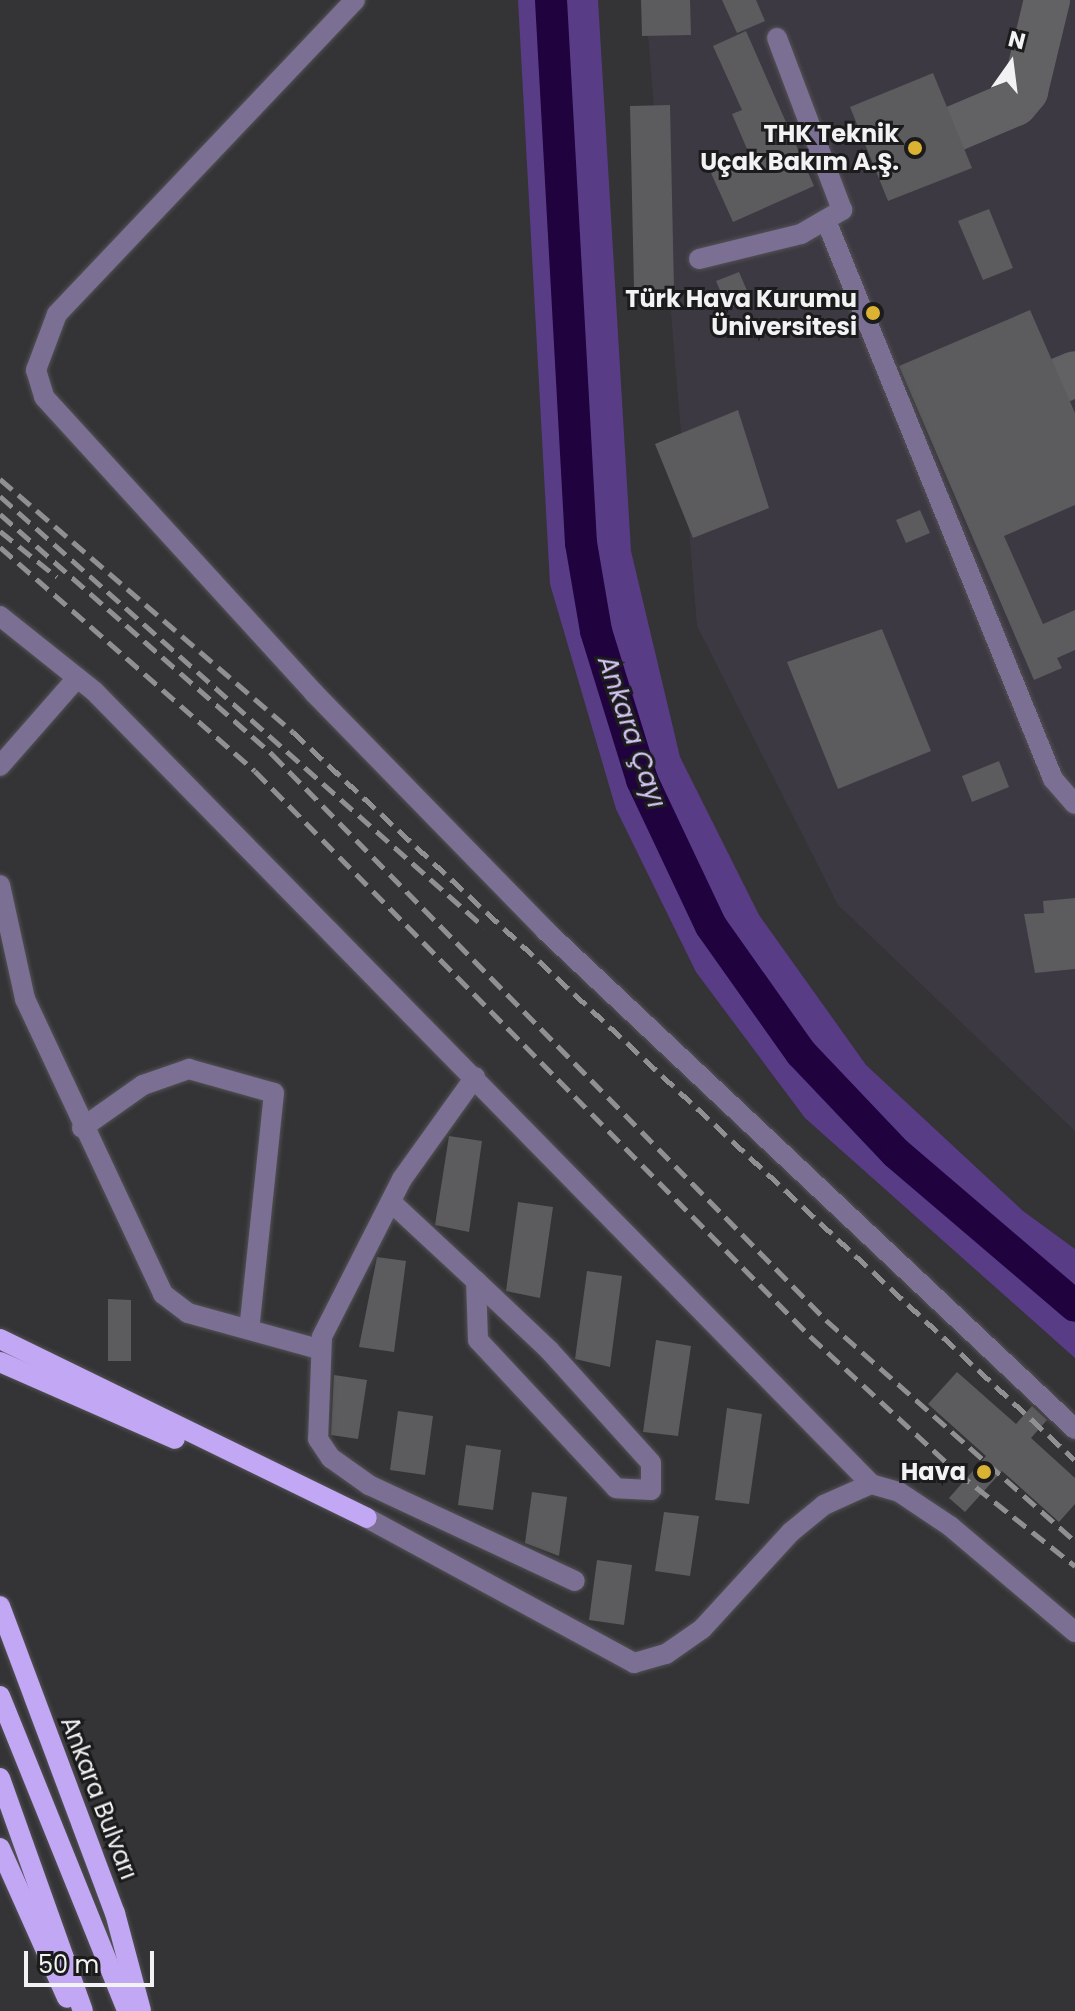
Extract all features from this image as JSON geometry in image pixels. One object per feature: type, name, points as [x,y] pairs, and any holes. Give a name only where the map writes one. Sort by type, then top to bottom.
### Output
[{"type":"main road","points":[[0,1336],[20,1353],[367,1518]]},
{"type":"main road","points":[[0,1362],[367,1518]]},
{"type":"main road","name":"Ankara Bulvarı","points":[[0,1606],[115,1913],[141,2011]]},
{"type":"main road","points":[[0,1696],[127,2011]]},
{"type":"main road","points":[[0,1778],[83,2011]]},
{"type":"main road","points":[[0,1848],[74,2011]]},
{"type":"street","points":[[355,0],[57,314],[36,370],[44,397],[314,693],[545,930],[1075,1429]]},
{"type":"street","points":[[699,259],[827,223],[842,210],[777,38]]},
{"type":"street","points":[[827,223],[1053,779],[1075,804]]},
{"type":"street","points":[[0,616],[77,678],[475,1077],[871,1484],[899,1492],[950,1526],[1075,1632]]},
{"type":"street","points":[[0,766],[77,678]]},
{"type":"street","points":[[0,885],[25,999],[82,1128],[163,1294],[188,1313],[319,1349]]},
{"type":"street","points":[[82,1128],[143,1085],[189,1069],[274,1093],[249,1329]]},
{"type":"street","points":[[475,1077],[391,1202],[319,1349],[318,1439],[331,1458],[369,1485],[575,1581]]},
{"type":"street","points":[[391,1202],[476,1281],[651,1463],[651,1490],[616,1488],[478,1340],[476,1281]]},
{"type":"street","points":[[367,1518],[634,1663],[666,1654],[702,1629],[791,1532],[824,1505],[871,1484]]},
{"type":"shaded area","points":[[518,0],[598,0],[631,551],[680,757],[759,915],[866,1065],[1023,1211],[1075,1249],[1075,1358],[805,1118],[696,972],[616,809],[550,584]]},
{"type":"shaded area","name":"Türk Hava Kurumu Üniversitesi","points":[[645,0],[1075,0],[1075,1131],[838,905],[697,626]]},
{"type":"building","points":[[641,0],[690,0],[691,35],[642,36]]},
{"type":"building","points":[[722,0],[756,0],[765,21],[737,33]]},
{"type":"building","points":[[746,31],[814,186],[733,222],[711,173],[750,156],[732,114],[742,110],[713,46]]},
{"type":"building","name":"THK Teknik Uçak Bakım A.Ş.","points":[[933,73],[972,168],[888,201],[850,107]]},
{"type":"building","points":[[670,105],[674,289],[634,289],[630,106]]},
{"type":"building","points":[[989,209],[1013,268],[983,280],[958,221]]},
{"type":"building","points":[[739,272],[751,300],[728,309],[716,281]]},
{"type":"building","points":[[1030,310],[1075,413],[1075,505],[1004,536],[1043,624],[1075,610],[1075,650],[1057,658],[1062,668],[1034,680],[899,366]]},
{"type":"building","points":[[738,410],[769,508],[693,538],[655,444]]},
{"type":"building","points":[[920,510],[930,533],[906,543],[896,520]]},
{"type":"building","points":[[882,629],[931,751],[838,789],[787,662]]},
{"type":"building","points":[[999,761],[1009,787],[972,802],[962,776]]},
{"type":"building","points":[[1075,898],[1075,969],[1035,973],[1024,914],[1044,913],[1043,901]]},
{"type":"building","points":[[449,1136],[482,1141],[469,1232],[435,1225]]},
{"type":"building","points":[[518,1202],[553,1207],[540,1298],[506,1291]]},
{"type":"building","points":[[377,1257],[406,1261],[394,1352],[359,1347]]},
{"type":"building","points":[[587,1271],[622,1276],[610,1367],[575,1359]]},
{"type":"building","points":[[108,1299],[131,1300],[131,1361],[108,1361]]},
{"type":"building","points":[[656,1340],[691,1346],[678,1436],[643,1432]]},
{"type":"building","points":[[957,1372],[1016,1424],[1032,1406],[1047,1420],[1031,1438],[1075,1478],[1075,1504],[1059,1522],[1002,1471],[965,1512],[949,1498],[986,1456],[928,1404]]},
{"type":"building","points":[[334,1375],[367,1380],[358,1439],[331,1435]]},
{"type":"building","points":[[727,1408],[762,1414],[749,1504],[715,1500]]},
{"type":"building","points":[[398,1411],[433,1416],[425,1475],[390,1470]]},
{"type":"building","points":[[466,1445],[501,1450],[493,1510],[458,1505]]},
{"type":"building","points":[[532,1492],[567,1497],[559,1556],[525,1543]]},
{"type":"building","points":[[664,1512],[699,1516],[690,1576],[655,1571]]},
{"type":"building","points":[[597,1560],[632,1565],[624,1625],[589,1620]]},
{"type":"waterway","name":"Ankara Çayı","points":[[551,0],[581,543],[596,631],[642,780],[711,926],[801,1053],[896,1153],[1075,1306]]},
{"type":"taxiway","points":[[956,128],[1015,103],[1025,91],[1047,0]]},
{"type":"taxiway","points":[[1061,380],[1075,374]]},
{"type":"railway","points":[[0,479],[293,732],[1075,1460]]},
{"type":"railway","points":[[0,496],[484,927]]},
{"type":"railway","points":[[0,514],[272,754],[826,1320],[1075,1541]]},
{"type":"railway","points":[[0,531],[57,577]]},
{"type":"railway","points":[[0,547],[255,771],[810,1336],[957,1472],[1075,1566]]},
{"type":"place","name":"THK Teknik Uçak Bakım A.Ş.","points":[[915,148]]},
{"type":"place","name":"Türk Hava Kurumu Üniversitesi","points":[[873,313]]},
{"type":"place","name":"Hava","points":[[984,1472]]}]
